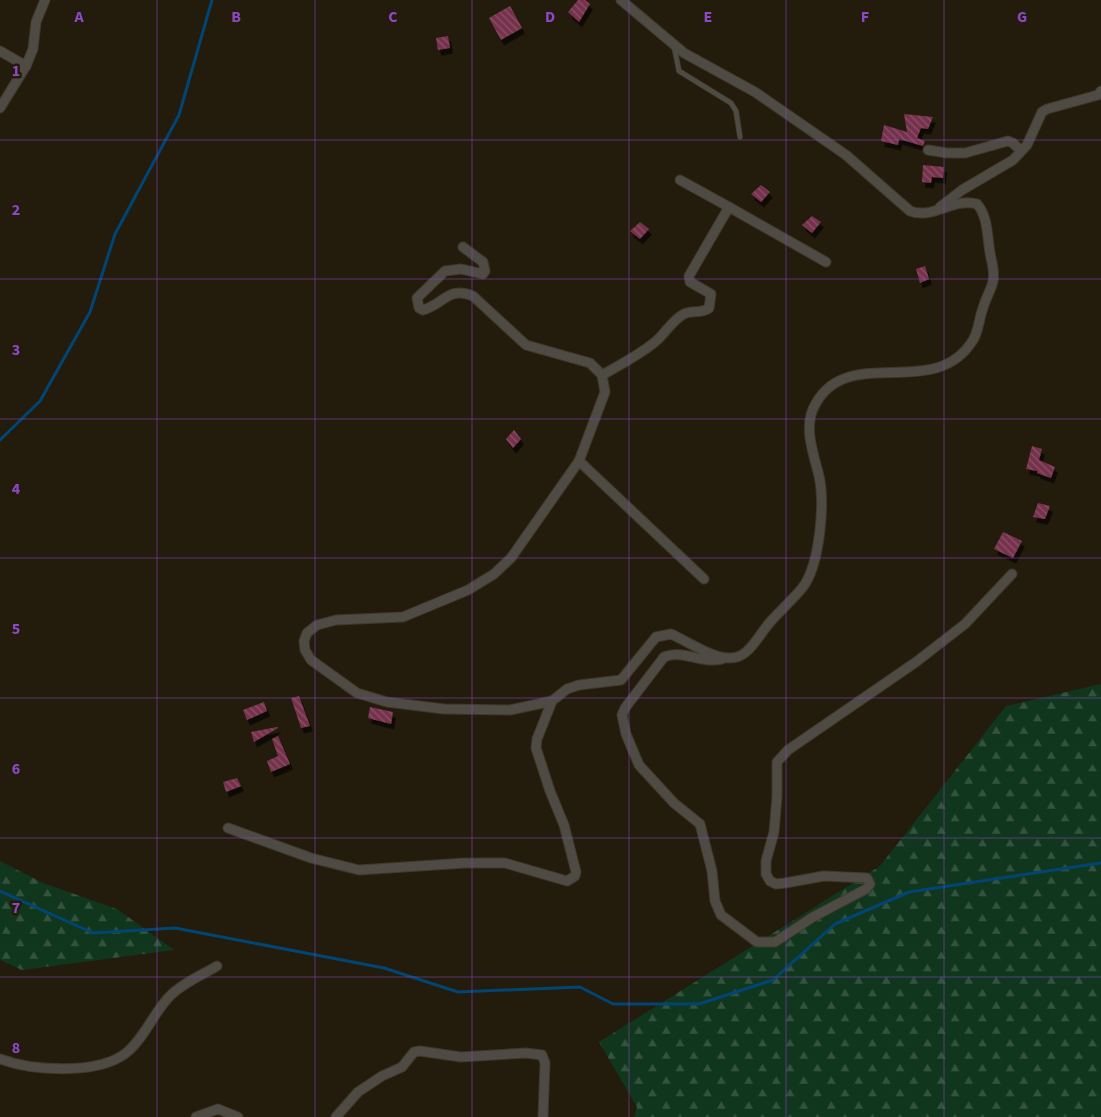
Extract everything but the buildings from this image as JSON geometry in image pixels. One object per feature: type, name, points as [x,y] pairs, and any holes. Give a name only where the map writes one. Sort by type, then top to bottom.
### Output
[{"type":"street","points":[[0,108],[26,66],[34,49],[36,22],[45,0]]},
{"type":"street","points":[[621,0],[684,53],[755,92],[846,155],[910,211],[922,214],[969,202],[977,204],[984,217],[995,282],[984,304],[974,340],[954,361],[931,371],[894,374],[871,372],[844,377],[830,388],[814,409],[810,426],[812,452],[819,478],[820,498],[819,539],[812,566],[804,586],[760,634],[748,651],[739,658],[708,662],[680,654],[664,657],[625,708],[622,716],[624,726],[639,765],[674,803],[700,824],[712,871],[714,901],[721,915],[757,942],[775,942],[813,917],[866,889],[870,884],[867,878],[824,876],[776,884],[770,881],[766,874],[766,861],[774,832],[777,797],[776,762],[788,750],[916,662],[965,624],[1012,574]]},
{"type":"street","points":[[0,51],[26,66]]},
{"type":"street","points":[[936,211],[962,190],[1013,160],[1022,151],[1034,132],[1042,112],[1101,92]]},
{"type":"street","points":[[928,150],[965,153],[1008,141],[1022,151]]},
{"type":"street","points":[[680,180],[826,262]]},
{"type":"street","points":[[602,375],[638,354],[657,340],[683,315],[704,312],[710,308],[710,294],[690,282],[689,276],[729,207]]},
{"type":"street","points":[[463,247],[483,262],[486,270],[483,274],[461,269],[445,271],[417,298],[419,308],[423,310],[430,308],[448,295],[463,292],[473,296],[526,345],[590,363],[602,375],[605,392],[579,461],[511,558],[494,574],[460,593],[403,617],[336,620],[317,625],[307,633],[304,641],[311,660],[357,693],[387,702],[444,710],[510,710],[552,701],[567,689],[579,685],[621,680],[656,637],[664,635],[670,634],[722,659]]},
{"type":"street","points":[[579,461],[704,579]]},
{"type":"street","points":[[228,828],[311,858],[359,870],[465,863],[505,863],[567,881],[575,876],[576,872],[564,824],[550,791],[536,748],[537,740],[552,701]]},
{"type":"street","points":[[0,1059],[10,1063],[68,1069],[108,1064],[127,1052],[172,994],[216,966]]},
{"type":"street","points":[[336,1117],[358,1092],[382,1076],[402,1067],[414,1052],[420,1050],[460,1057],[526,1053],[542,1055],[546,1063],[543,1117]]},
{"type":"street","points":[[196,1117],[218,1109],[238,1117]]},
{"type":"lane","points":[[674,44],[680,71],[731,103],[736,111],[740,137]]},
{"type":"green space","points":[[1101,684],[1101,1117],[634,1117],[637,1107],[599,1042],[880,866],[1006,706]]},
{"type":"green space","points":[[0,861],[43,883],[117,909],[174,950],[22,970],[0,960]]},
{"type":"waterway","points":[[0,440],[40,401],[90,312],[115,234],[179,115],[212,0]]},
{"type":"waterway","points":[[0,891],[93,933],[175,928],[384,968],[458,992],[580,987],[613,1004],[699,1004],[773,980],[835,924],[909,892],[1101,863]]}]
